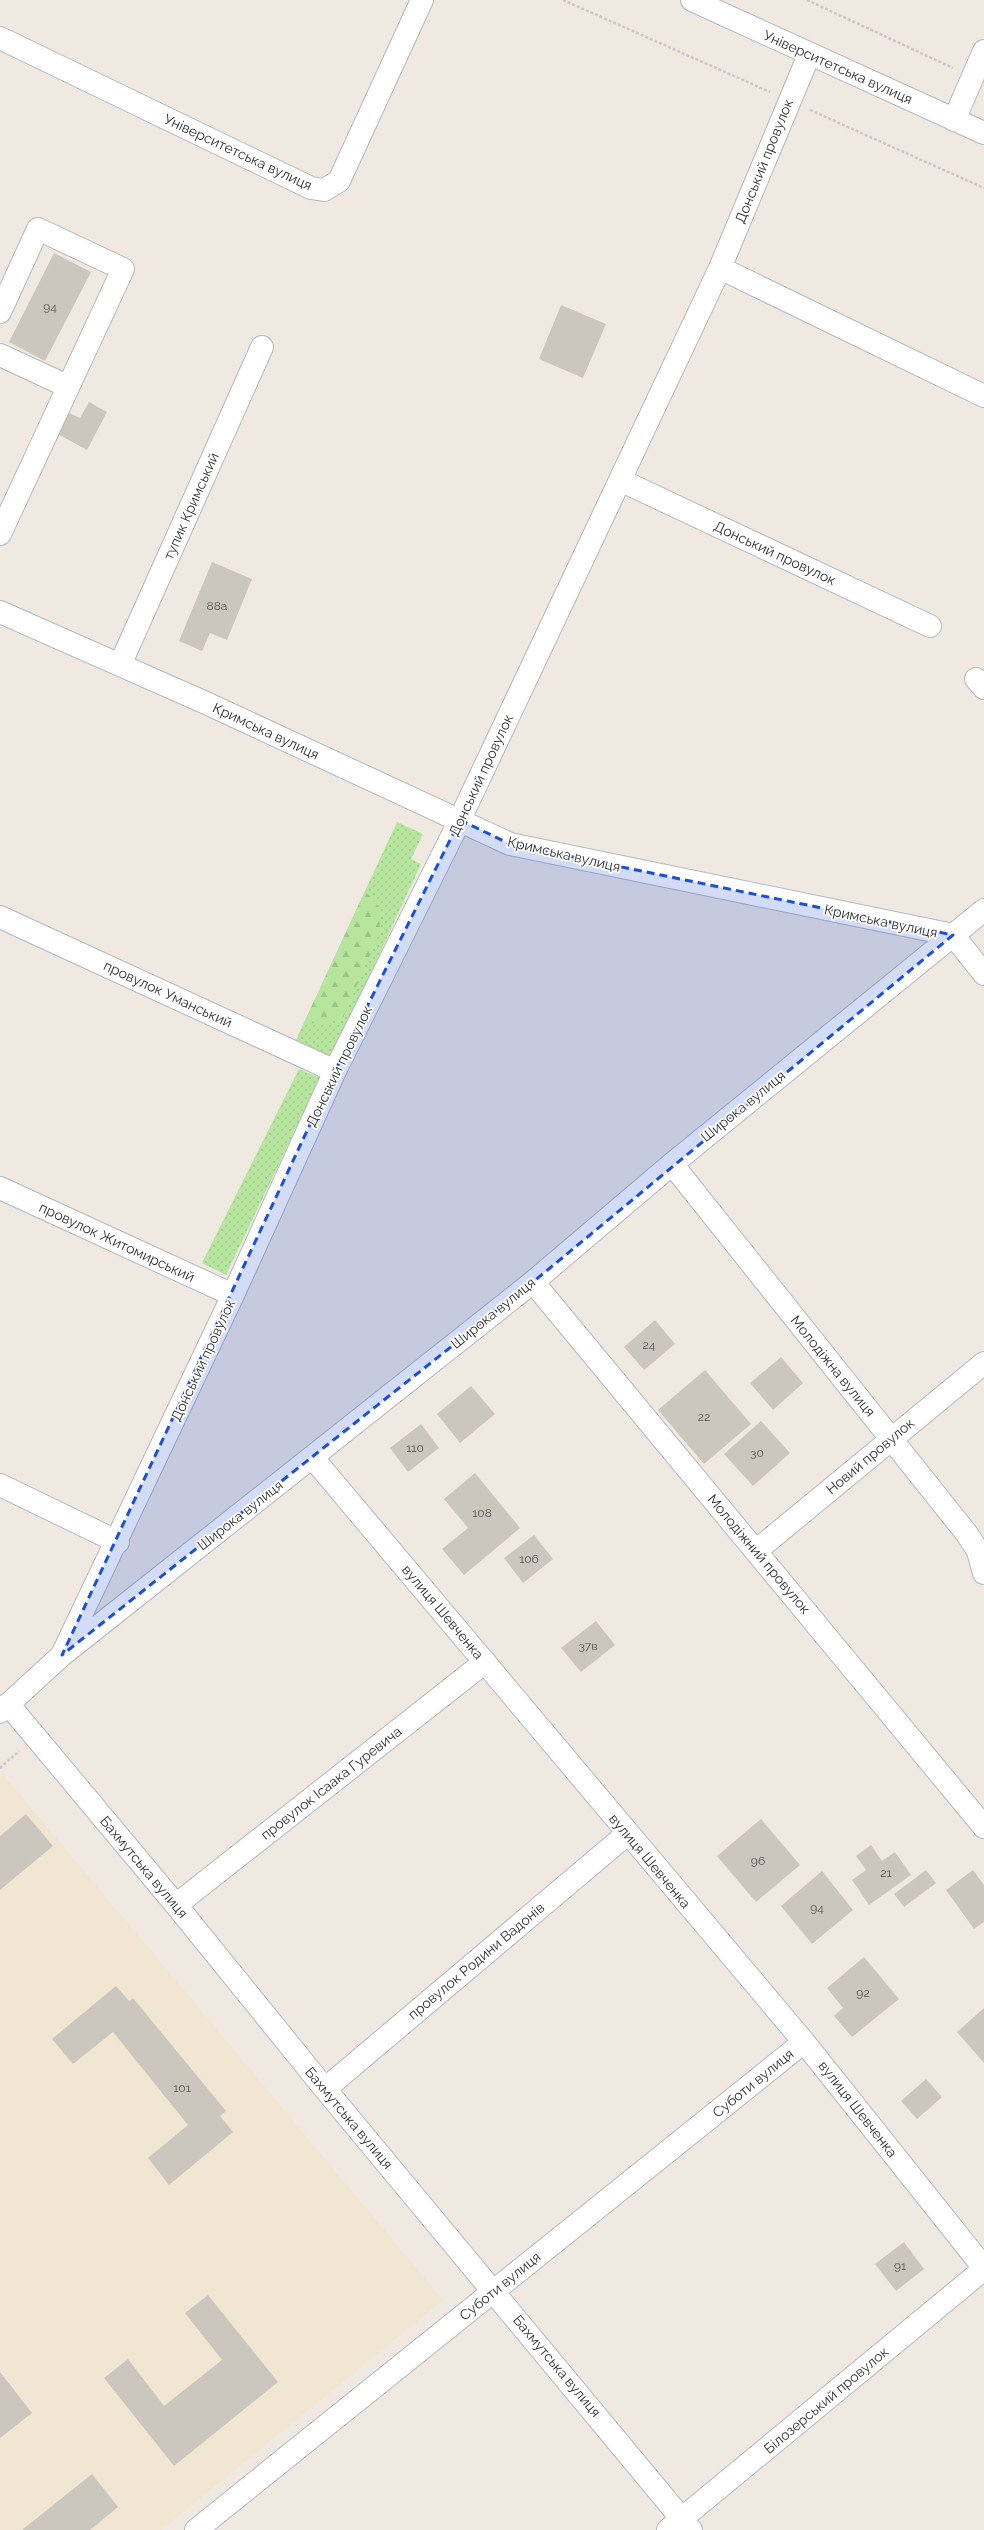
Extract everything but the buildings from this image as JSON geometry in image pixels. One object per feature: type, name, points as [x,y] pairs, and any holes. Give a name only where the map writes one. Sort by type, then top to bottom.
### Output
[{"type":"street","name":"Університетська вулиця","points":[[0,38],[304,184],[324,190],[339,181],[422,0]]},
{"type":"street","name":"Університетська вулиця","points":[[692,0],[809,55],[984,133]]},
{"type":"street","points":[[954,120],[971,77],[984,51]]},
{"type":"street","name":"Донський провулок","points":[[62,1655],[118,1542],[335,1071],[460,820],[720,268],[809,55]]},
{"type":"street","points":[[0,312],[38,229],[123,268],[67,386],[0,534]]},
{"type":"street","points":[[720,268],[984,396]]},
{"type":"street","name":"тупик Кримський","points":[[120,665],[262,347]]},
{"type":"street","points":[[0,355],[67,386]]},
{"type":"street","name":"Донський провулок","points":[[620,480],[930,626]]},
{"type":"street","name":"Кримська вулиця","points":[[0,612],[120,665],[510,844],[953,935],[984,974]]},
{"type":"street","name":"Широка вулиця","points":[[4,1708],[62,1655],[533,1282],[672,1164],[984,910]]},
{"type":"street","name":"провулок Уманський","points":[[0,917],[335,1071]]},
{"type":"street","name":"Молодіжна вулиця","points":[[672,1164],[973,1542],[984,1573]]},
{"type":"street","name":"провулок Житомирський","points":[[0,1188],[233,1295]]},
{"type":"street","name":"Молодіжний провулок","points":[[533,1282],[757,1550],[984,1827]]},
{"type":"street","name":"Новий провулок","points":[[757,1550],[891,1438],[984,1363]]},
{"type":"street","name":"вулиця Шевченка","points":[[312,1457],[485,1662],[627,1834],[804,2042],[984,2269]]},
{"type":"street","points":[[0,1485],[118,1542]]},
{"type":"street","name":"провулок Ісаака Гуревича","points":[[176,1905],[485,1662]]},
{"type":"street","name":"Бахмутська вулиця","points":[[4,1708],[176,1905],[324,2089],[495,2291],[680,2526]]},
{"type":"street","name":"провулок Родини Вадонів","points":[[324,2089],[627,1834]]},
{"type":"street","name":"Суботи вулиця","points":[[196,2530],[804,2042]]},
{"type":"street","name":"Білозерський провулок","points":[[680,2526],[984,2269]]},
{"type":"path","points":[[563,0],[984,188]]},
{"type":"path","points":[[807,0],[971,77]]},
{"type":"highlighted area","points":[[460,820],[510,844],[953,935],[533,1282],[62,1655],[335,1071]]},
{"type":"shaded area","points":[[2,1773],[443,2300],[161,2530],[0,2530],[0,1775]]},
{"type":"green space","points":[[397,822],[423,834],[411,859],[421,864],[332,1057],[296,1040]]},
{"type":"green space","points":[[365,891],[379,907],[380,931],[343,1018],[326,1024],[304,1023]]},
{"type":"green space","points":[[299,1069],[320,1078],[226,1275],[202,1263]]}]
